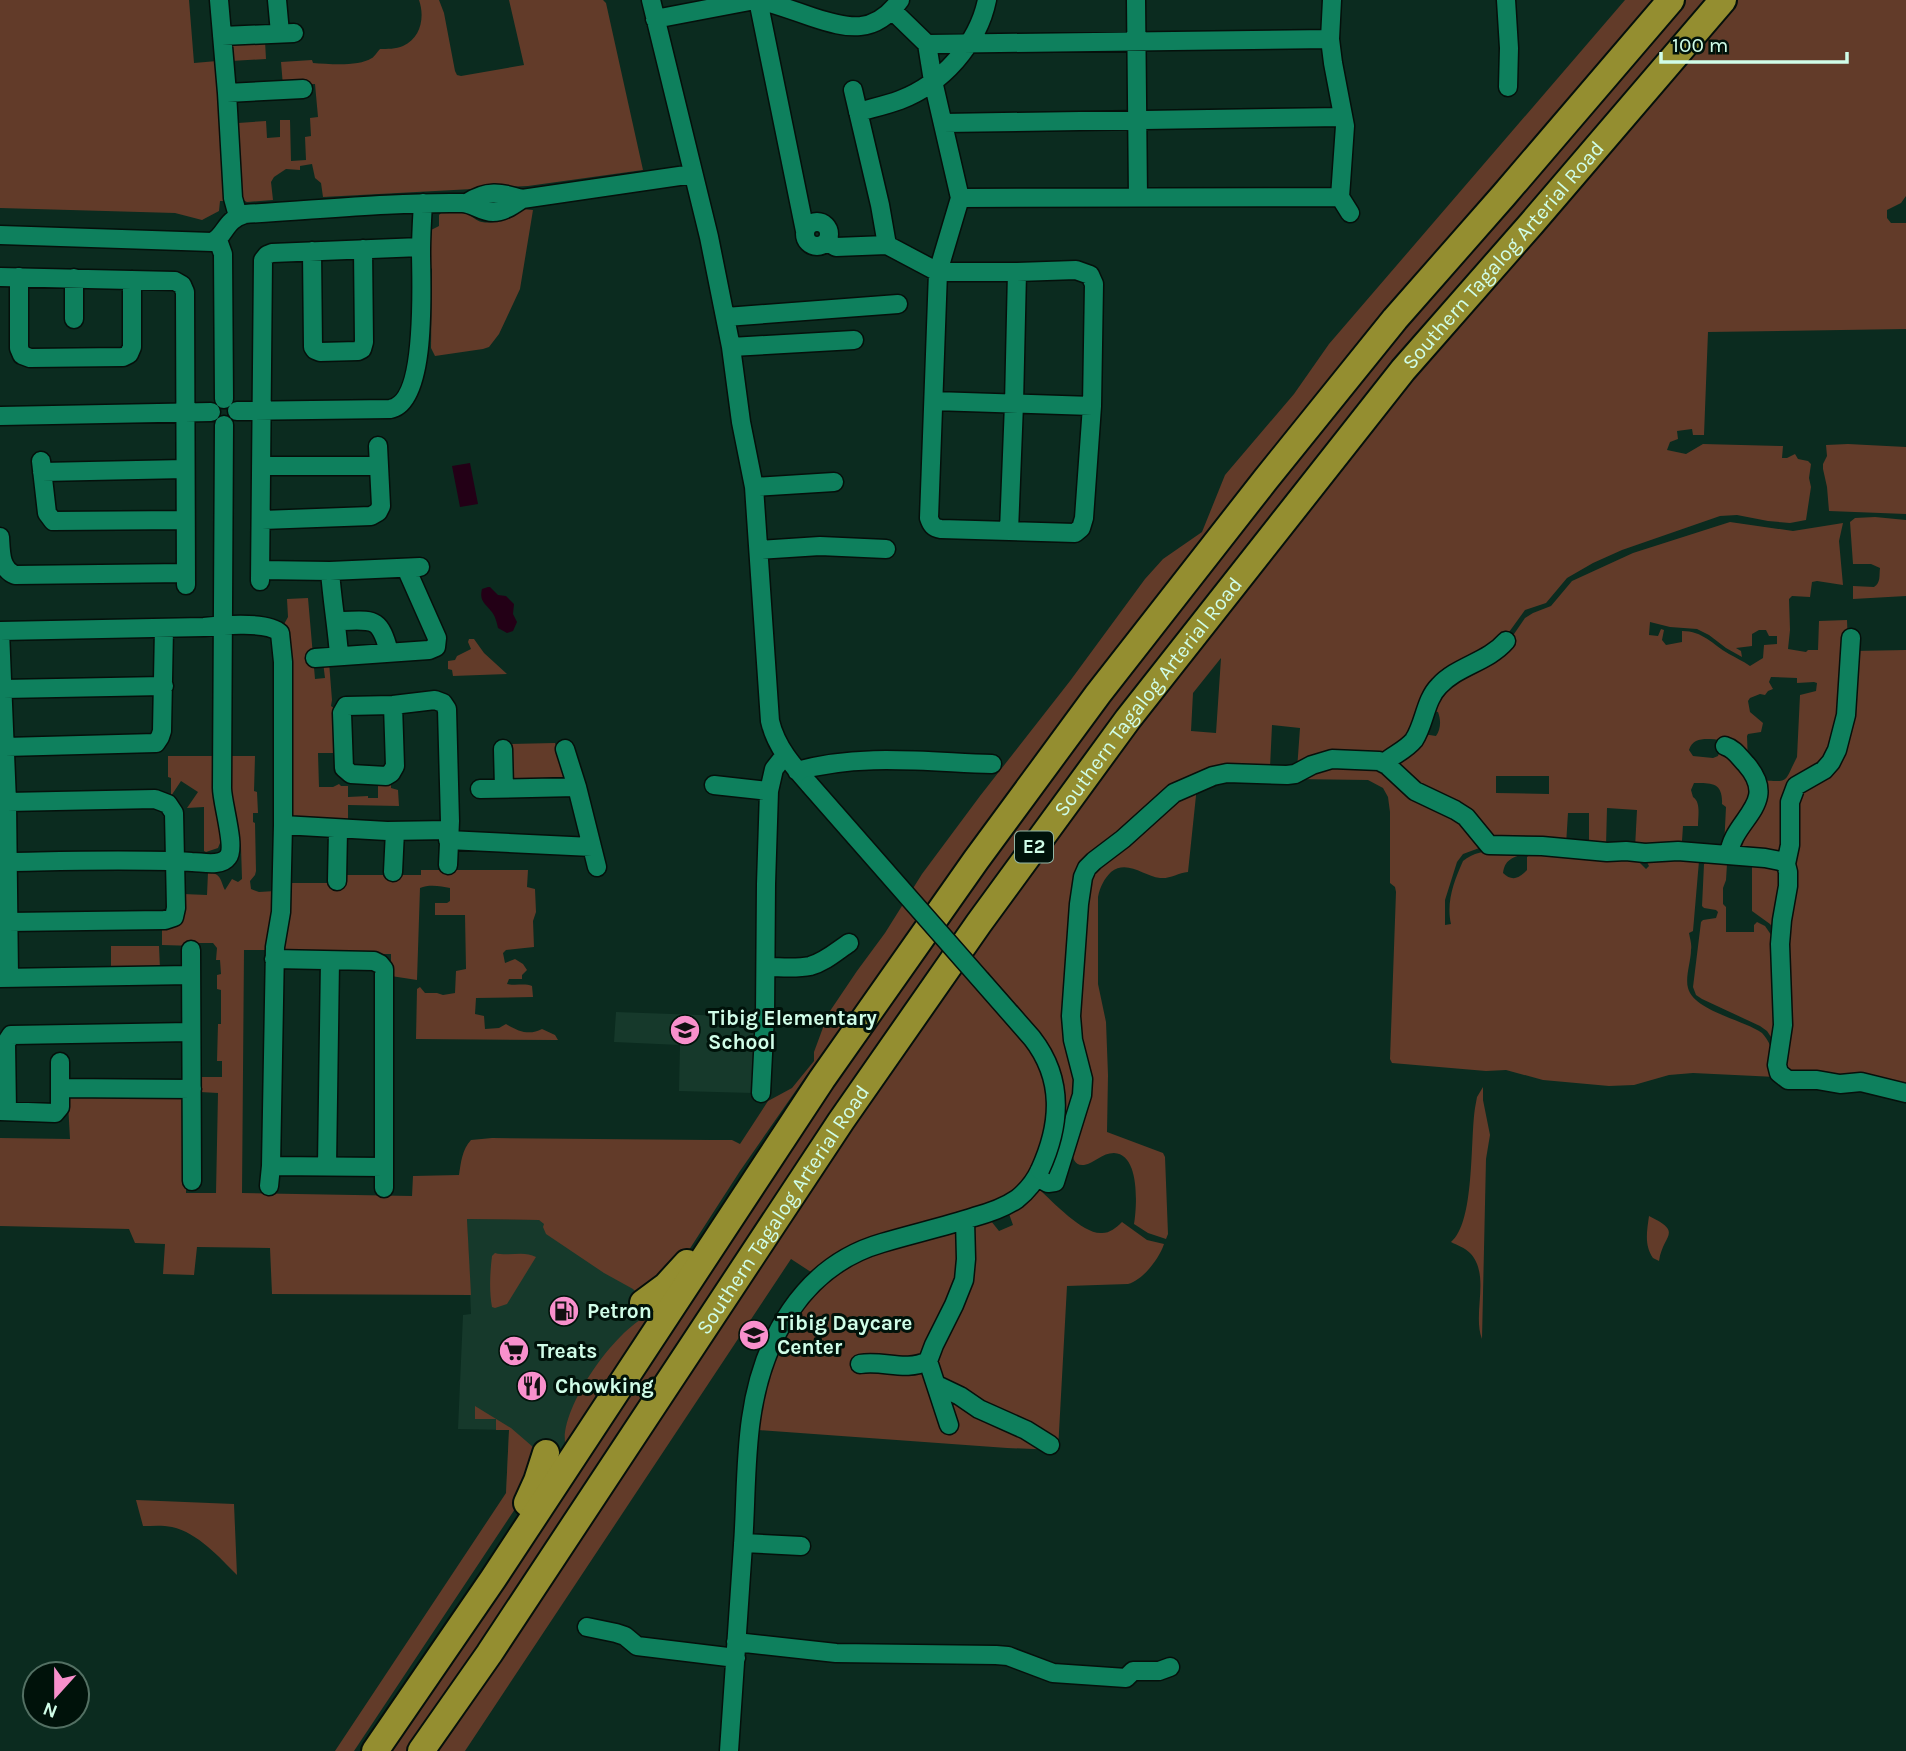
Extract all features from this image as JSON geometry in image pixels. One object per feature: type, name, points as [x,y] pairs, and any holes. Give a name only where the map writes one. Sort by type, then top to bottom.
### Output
[{"type":"highway","name":"Southern Tagalog Arterial Road","points":[[375,1751],[668,1315],[784,1136],[976,860],[1082,716],[1266,479],[1395,319],[1671,0]]},
{"type":"highway","name":"Southern Tagalog Arterial Road","points":[[421,1751],[496,1643],[835,1130],[986,912],[1120,729],[1403,370],[1723,0]]},
{"type":"highway","points":[[643,1303],[659,1293],[682,1268],[805,1087],[863,1022]]},
{"type":"highway","points":[[368,1751],[395,1705],[510,1534],[537,1481],[546,1452]]},
{"type":"street","points":[[219,0],[233,198],[238,216]]},
{"type":"street","points":[[222,36],[287,33],[277,0]]},
{"type":"street","points":[[651,0],[726,317],[741,422],[754,487],[770,721],[775,737],[797,771],[1042,1052],[1054,1086],[1057,1112],[1053,1139],[1038,1173],[1023,1193],[1005,1206],[878,1244],[846,1258],[814,1281],[777,1330],[753,1405],[748,1439],[729,1751]]},
{"type":"street","points":[[655,19],[716,4],[758,0],[850,27],[874,22],[896,5],[927,44],[960,198],[938,272],[929,517],[931,523],[941,529],[1075,533],[1081,528],[1084,518],[1091,406],[1094,284],[1090,275],[1076,270],[938,272],[887,245],[836,247],[827,242],[829,230],[820,223],[809,225],[805,231],[758,0]]},
{"type":"street","points":[[858,111],[899,100],[933,81],[968,45],[978,27],[987,0]]},
{"type":"street","points":[[1136,0],[1138,197]]},
{"type":"street","points":[[960,198],[1138,197],[1345,205],[1345,127],[1330,39],[1332,0]]},
{"type":"street","points":[[1506,0],[1508,87]]},
{"type":"street","points":[[927,44],[1330,39]]},
{"type":"street","points":[[227,93],[303,89]]},
{"type":"street","points":[[853,90],[887,245]]},
{"type":"street","points":[[943,123],[1343,117]]},
{"type":"street","points":[[0,235],[212,242],[218,240],[225,228],[238,216],[245,214],[423,203],[467,203],[494,212],[522,199],[693,174]]},
{"type":"street","points":[[0,416],[390,410],[401,405],[414,377],[419,351],[423,203]]},
{"type":"street","points":[[8,862],[219,863],[226,860],[230,854],[231,842],[222,788],[223,254],[218,240]]},
{"type":"street","points":[[316,658],[429,650],[436,647],[438,638],[413,567],[261,576],[263,260],[270,253],[421,247]]},
{"type":"street","points":[[312,251],[313,347],[320,352],[358,351],[362,349],[364,342],[363,249]]},
{"type":"street","points":[[1009,531],[1017,272]]},
{"type":"street","points":[[0,277],[175,281],[182,285],[186,579],[15,575],[4,568],[0,537]]},
{"type":"street","points":[[19,277],[19,348],[22,355],[30,359],[123,357],[129,354],[132,347],[132,280]]},
{"type":"street","points":[[74,278],[74,319]]},
{"type":"street","points":[[726,317],[898,304]]},
{"type":"street","points":[[731,347],[855,340]]},
{"type":"street","points":[[934,401],[1091,406]]},
{"type":"street","points":[[262,520],[373,516],[381,506],[378,446]]},
{"type":"street","points":[[185,469],[42,466],[47,513],[53,521],[185,520]]},
{"type":"street","points":[[261,466],[379,466]]},
{"type":"street","points":[[754,487],[834,482]]},
{"type":"street","points":[[759,550],[820,546],[886,549]]},
{"type":"street","points":[[330,571],[339,655]]},
{"type":"street","points":[[336,621],[368,621],[379,625],[389,652]]},
{"type":"street","points":[[191,975],[4,978],[8,862],[0,631],[222,625],[271,627],[277,629],[281,635],[283,825],[281,912],[274,959],[269,1186]]},
{"type":"street","points":[[5,747],[153,744],[158,741],[162,731],[164,628]]},
{"type":"street","points":[[1851,638],[1846,715],[1834,757],[1818,774],[1800,783],[1793,792],[1789,807],[1790,845],[1786,864],[1788,886],[1780,944],[1783,1014],[1777,1063],[1779,1073],[1788,1080],[1874,1084],[1906,1093]]},
{"type":"street","points":[[1038,1173],[1048,1183],[1055,1182],[1083,1095],[1083,1079],[1073,1040],[1071,1016],[1080,894],[1087,868],[1174,793],[1213,776],[1227,773],[1292,775],[1332,759],[1384,763],[1414,739],[1439,685],[1494,652],[1506,641]]},
{"type":"street","points":[[3,689],[164,686]]},
{"type":"street","points":[[393,705],[395,766],[391,773],[386,776],[345,771],[343,710],[349,705],[393,705],[435,700],[445,705],[448,865]]},
{"type":"street","points":[[1725,746],[1734,750],[1752,772],[1759,793],[1756,805],[1731,844],[1729,855]]},
{"type":"street","points":[[503,748],[504,788]]},
{"type":"street","points":[[565,748],[597,867]]},
{"type":"street","points":[[761,1093],[769,791],[774,769],[785,755]]},
{"type":"street","points":[[797,771],[865,761],[992,764]]},
{"type":"street","points":[[1384,763],[1415,792],[1466,817],[1489,845],[1542,846],[1607,852],[1645,853],[1670,850],[1772,859],[1786,864]]},
{"type":"street","points":[[714,785],[769,791]]},
{"type":"street","points":[[480,789],[577,787]]},
{"type":"street","points":[[6,802],[162,801],[174,811],[176,908],[175,915],[170,919],[8,922]]},
{"type":"street","points":[[283,825],[592,847]]},
{"type":"street","points":[[337,881],[338,830]]},
{"type":"street","points":[[393,872],[395,831]]},
{"type":"street","points":[[766,967],[812,965],[849,943]]},
{"type":"street","points":[[191,950],[192,1181]]},
{"type":"street","points":[[274,959],[374,961],[384,969],[384,1188]]},
{"type":"street","points":[[327,1166],[330,961]]},
{"type":"street","points":[[60,1062],[60,1107],[57,1112],[4,1111],[6,1043],[11,1035],[191,1032]]},
{"type":"street","points":[[60,1088],[191,1089]]},
{"type":"street","points":[[271,1166],[384,1167]]},
{"type":"street","points":[[949,1425],[928,1361],[964,1280],[965,1220]]},
{"type":"street","points":[[860,1364],[877,1362],[903,1367],[928,1361]]},
{"type":"street","points":[[937,1385],[1050,1445]]},
{"type":"street","points":[[743,1543],[801,1546]]},
{"type":"street","points":[[587,1627],[625,1636],[637,1646],[996,1655],[1061,1675],[1126,1678],[1133,1671],[1159,1671],[1170,1667]]},
{"type":"shaded area","points":[[0,0],[189,0],[194,63],[217,61],[225,200],[220,201],[219,211],[202,220],[175,213],[0,208]]},
{"type":"shaded area","points":[[419,0],[439,0],[455,71],[461,76],[524,65],[509,0],[603,0],[606,3],[643,170],[528,186],[323,197],[321,183],[315,178],[312,164],[300,166],[300,170],[286,169],[274,177],[271,182],[273,200],[247,202],[241,199],[238,123],[266,121],[267,138],[280,137],[280,120],[290,120],[291,161],[306,160],[305,137],[311,136],[310,118],[318,117],[315,84],[283,86],[281,62],[312,60],[313,63],[351,64],[372,58],[380,49],[403,46],[418,32],[422,13]]},
{"type":"shaded area","points":[[1625,0],[1656,0],[806,1076],[678,1267],[637,1293],[546,1234],[544,1224],[539,1220],[467,1219],[471,1295],[272,1294],[270,1248],[197,1247],[194,1275],[163,1274],[165,1244],[135,1243],[129,1229],[0,1226],[0,1138],[70,1139],[68,1103],[71,1096],[183,1098],[187,1107],[186,1193],[216,1193],[218,1093],[200,1092],[201,1077],[222,1077],[222,1061],[217,1061],[218,1024],[221,1024],[221,990],[217,989],[217,975],[221,974],[220,960],[216,960],[217,948],[213,943],[198,943],[195,946],[162,945],[162,927],[183,894],[207,895],[208,872],[218,876],[225,890],[232,879],[238,882],[242,879],[241,847],[230,785],[231,756],[255,756],[254,791],[257,792],[258,813],[253,813],[256,871],[250,881],[251,889],[259,892],[275,891],[268,950],[244,950],[242,1193],[412,1196],[413,1176],[459,1175],[464,1152],[471,1140],[732,1140],[740,1144],[768,1101],[792,1088],[814,1061],[814,1052],[828,1014],[885,933],[922,874],[980,796],[1145,579],[1163,559],[1202,532],[1225,475],[1294,394],[1329,344]]},
{"type":"shaded area","points":[[1679,0],[1713,0],[1122,713],[411,1751],[383,1751],[978,868],[1309,435]]},
{"type":"shaded area","points":[[1735,0],[1906,0],[1906,196],[1901,203],[1887,210],[1887,218],[1891,223],[1906,223],[1906,329],[1708,332],[1704,435],[1693,435],[1692,429],[1677,431],[1678,439],[1670,442],[1667,450],[1686,454],[1703,444],[1783,446],[1782,458],[1795,454],[1798,459],[1811,464],[1806,520],[1790,523],[1737,515],[1720,516],[1622,550],[1593,563],[1567,578],[1546,603],[1525,610],[1504,639],[1448,673],[1417,728],[1393,753],[1297,770],[1300,728],[1272,725],[1270,768],[1199,780],[1078,881],[1080,1080],[1064,1131],[1065,1105],[1056,1062],[1034,1025],[988,972],[977,989],[1027,1046],[1045,1080],[1049,1097],[1049,1116],[1037,1154],[1020,1184],[1008,1197],[814,1274],[791,1259],[465,1751],[431,1751],[1041,849],[1323,481]],"holes":[[[1221,658],[1216,733],[1191,731],[1193,693]]]},
{"type":"shaded area","points":[[265,41],[266,59],[231,61],[231,48],[235,44]]},
{"type":"shaded area","points":[[521,209],[533,210],[520,289],[499,334],[489,347],[435,356],[431,348],[432,269],[427,265],[427,232],[439,226],[439,215],[443,211],[464,212],[487,223],[503,219]]},
{"type":"shaded area","points":[[1826,445],[1906,447],[1906,514],[1829,511],[1823,469],[1827,456]]},
{"type":"shaded area","points":[[470,463],[478,504],[460,507],[452,466]]},
{"type":"shaded area","points":[[1855,518],[1906,520],[1906,596],[1853,599],[1853,586],[1874,587],[1879,581],[1880,568],[1871,564],[1853,564],[1850,522]]},
{"type":"shaded area","points":[[1730,522],[1793,531],[1843,523],[1839,541],[1843,585],[1812,582],[1810,597],[1792,596],[1789,599],[1788,649],[1806,652],[1818,650],[1819,621],[1847,620],[1848,646],[1839,731],[1822,764],[1796,783],[1790,791],[1786,807],[1787,840],[1783,856],[1732,848],[1757,807],[1760,798],[1758,780],[1785,779],[1797,757],[1800,695],[1816,691],[1817,683],[1797,683],[1797,678],[1771,677],[1769,682],[1773,689],[1748,701],[1750,712],[1763,723],[1761,732],[1747,736],[1748,763],[1736,750],[1721,743],[1721,740],[1698,740],[1689,750],[1693,756],[1713,758],[1718,756],[1721,747],[1742,764],[1753,779],[1756,787],[1754,805],[1738,826],[1727,847],[1724,847],[1726,807],[1722,804],[1720,791],[1711,784],[1694,783],[1691,790],[1698,806],[1698,826],[1683,826],[1682,841],[1678,847],[1635,848],[1637,810],[1607,808],[1606,846],[1589,845],[1589,813],[1568,813],[1566,845],[1495,842],[1486,838],[1466,813],[1419,792],[1390,764],[1423,734],[1436,736],[1440,718],[1438,712],[1432,711],[1431,706],[1435,696],[1446,683],[1503,650],[1525,618],[1551,606],[1572,581],[1633,553]],"holes":[[[1650,622],[1697,629],[1742,657],[1741,651],[1736,648],[1752,646],[1752,634],[1759,630],[1766,630],[1769,636],[1777,636],[1777,644],[1764,645],[1763,658],[1750,666],[1696,633],[1682,631],[1682,642],[1666,645],[1662,640],[1664,630],[1661,629],[1658,636],[1649,635]],[[1496,776],[1549,776],[1549,794],[1496,793]]]},
{"type":"shaded area","points":[[490,587],[514,604],[513,614],[517,622],[513,631],[507,633],[498,628],[494,615],[482,599],[482,589]]},
{"type":"shaded area","points":[[308,598],[315,679],[325,678],[323,662],[329,662],[331,706],[335,709],[337,753],[318,753],[319,787],[339,784],[348,786],[348,797],[368,798],[378,798],[378,781],[391,781],[391,788],[398,790],[399,806],[348,805],[348,822],[298,819],[291,814],[283,626],[288,617],[287,599]]},
{"type":"shaded area","points":[[469,639],[474,639],[484,653],[507,674],[453,676],[452,670],[448,669],[448,661],[455,660],[457,656],[471,649]]},
{"type":"shaded area","points":[[1906,650],[1906,1089],[1797,1076],[1781,1064],[1784,956],[1795,797],[1826,773],[1854,651]]},
{"type":"shaded area","points":[[555,743],[565,772],[562,781],[514,780],[511,776],[510,744]]},
{"type":"shaded area","points":[[168,756],[213,756],[213,797],[222,838],[218,848],[204,851],[204,807],[187,808],[198,792],[181,781],[171,796]]},
{"type":"shaded area","points":[[1373,764],[1453,812],[1482,847],[1463,854],[1457,862],[1445,900],[1445,925],[1451,924],[1450,900],[1463,861],[1477,854],[1492,851],[1525,852],[1505,865],[1503,873],[1513,878],[1519,877],[1527,870],[1527,857],[1534,851],[1627,857],[1638,861],[1646,869],[1649,866],[1644,856],[1699,861],[1693,931],[1689,933],[1691,948],[1688,988],[1692,996],[1709,1009],[1762,1033],[1771,1048],[1776,1077],[1693,1073],[1669,1075],[1634,1085],[1609,1086],[1543,1080],[1506,1070],[1486,1071],[1392,1063],[1396,892],[1390,883],[1388,797],[1383,788],[1368,780],[1293,779],[1311,769]]},
{"type":"shaded area","points":[[1197,786],[1188,872],[1160,878],[1129,868],[1117,868],[1104,880],[1098,897],[1098,984],[1106,1022],[1107,1132],[1163,1153],[1168,1234],[1166,1239],[1148,1233],[1134,1224],[1135,1182],[1129,1162],[1122,1156],[1110,1153],[1081,1165],[1076,1163],[1073,1156],[1088,871]]},
{"type":"shaded area","points":[[1708,861],[1727,864],[1723,888],[1726,932],[1754,932],[1757,922],[1765,926],[1776,942],[1775,1043],[1760,1026],[1702,999],[1696,995],[1693,987],[1701,922],[1716,918],[1718,912],[1702,906],[1704,864]]},
{"type":"shaded area","points":[[1752,863],[1782,867],[1777,934],[1770,924],[1752,911]]},
{"type":"shaded area","points":[[421,870],[528,870],[527,887],[535,889],[534,947],[506,950],[503,953],[505,963],[515,959],[527,970],[522,979],[509,979],[507,984],[532,986],[533,997],[476,998],[475,1014],[484,1016],[485,1029],[499,1028],[506,1024],[524,1032],[542,1029],[555,1035],[558,1040],[416,1039],[417,989],[420,987],[425,993],[443,995],[455,993],[456,971],[466,969],[465,915],[435,915],[435,903],[450,901],[450,888],[420,888],[417,980],[391,976],[391,954],[291,954],[282,947],[288,883],[332,883],[344,875],[421,875]]},
{"type":"shaded area","points":[[111,946],[159,946],[160,969],[111,970]]},
{"type":"shaded area","points":[[616,1012],[755,1017],[753,1093],[679,1091],[680,1045],[614,1042]]},
{"type":"shaded area","points":[[1483,1087],[1490,1135],[1486,1159],[1482,1339],[1479,1329],[1480,1283],[1476,1262],[1468,1251],[1451,1242],[1459,1232],[1468,1200],[1475,1108]]},
{"type":"shaded area","points":[[1036,1189],[1087,1229],[1105,1233],[1122,1222],[1147,1240],[1164,1244],[1150,1268],[1134,1282],[1067,1286],[1058,1450],[758,1430],[767,1374],[791,1321],[827,1279],[866,1255],[991,1221],[999,1231],[1013,1225],[1008,1211]]},
{"type":"shaded area","points":[[1649,1216],[1666,1226],[1669,1231],[1659,1261],[1653,1258],[1648,1248]]},
{"type":"shaded area","points":[[467,1219],[539,1220],[687,1274],[545,1486],[506,1493],[509,1430],[458,1429],[463,1315],[471,1314]]},
{"type":"shaded area","points":[[495,1253],[536,1257],[507,1304],[495,1308],[492,1307],[490,1282],[492,1256]]},
{"type":"shaded area","points":[[652,1314],[568,1442],[565,1442],[572,1408],[594,1369],[624,1334],[638,1321]]},
{"type":"shaded area","points":[[475,1406],[511,1428],[533,1447],[521,1500],[354,1751],[335,1751],[506,1493],[509,1430],[496,1430],[496,1419],[475,1419]]},
{"type":"shaded area","points":[[136,1500],[234,1504],[237,1575],[208,1546],[191,1534],[172,1527],[143,1526]]},
{"type":"place","name":"Tibig Elementary School","points":[[685,1030]]},
{"type":"place","name":"Petron","points":[[564,1311]]},
{"type":"place","name":"Tibig Daycare Center","points":[[754,1335]]},
{"type":"place","name":"Treats","points":[[514,1351]]},
{"type":"place","name":"Chowking","points":[[532,1386]]}]
